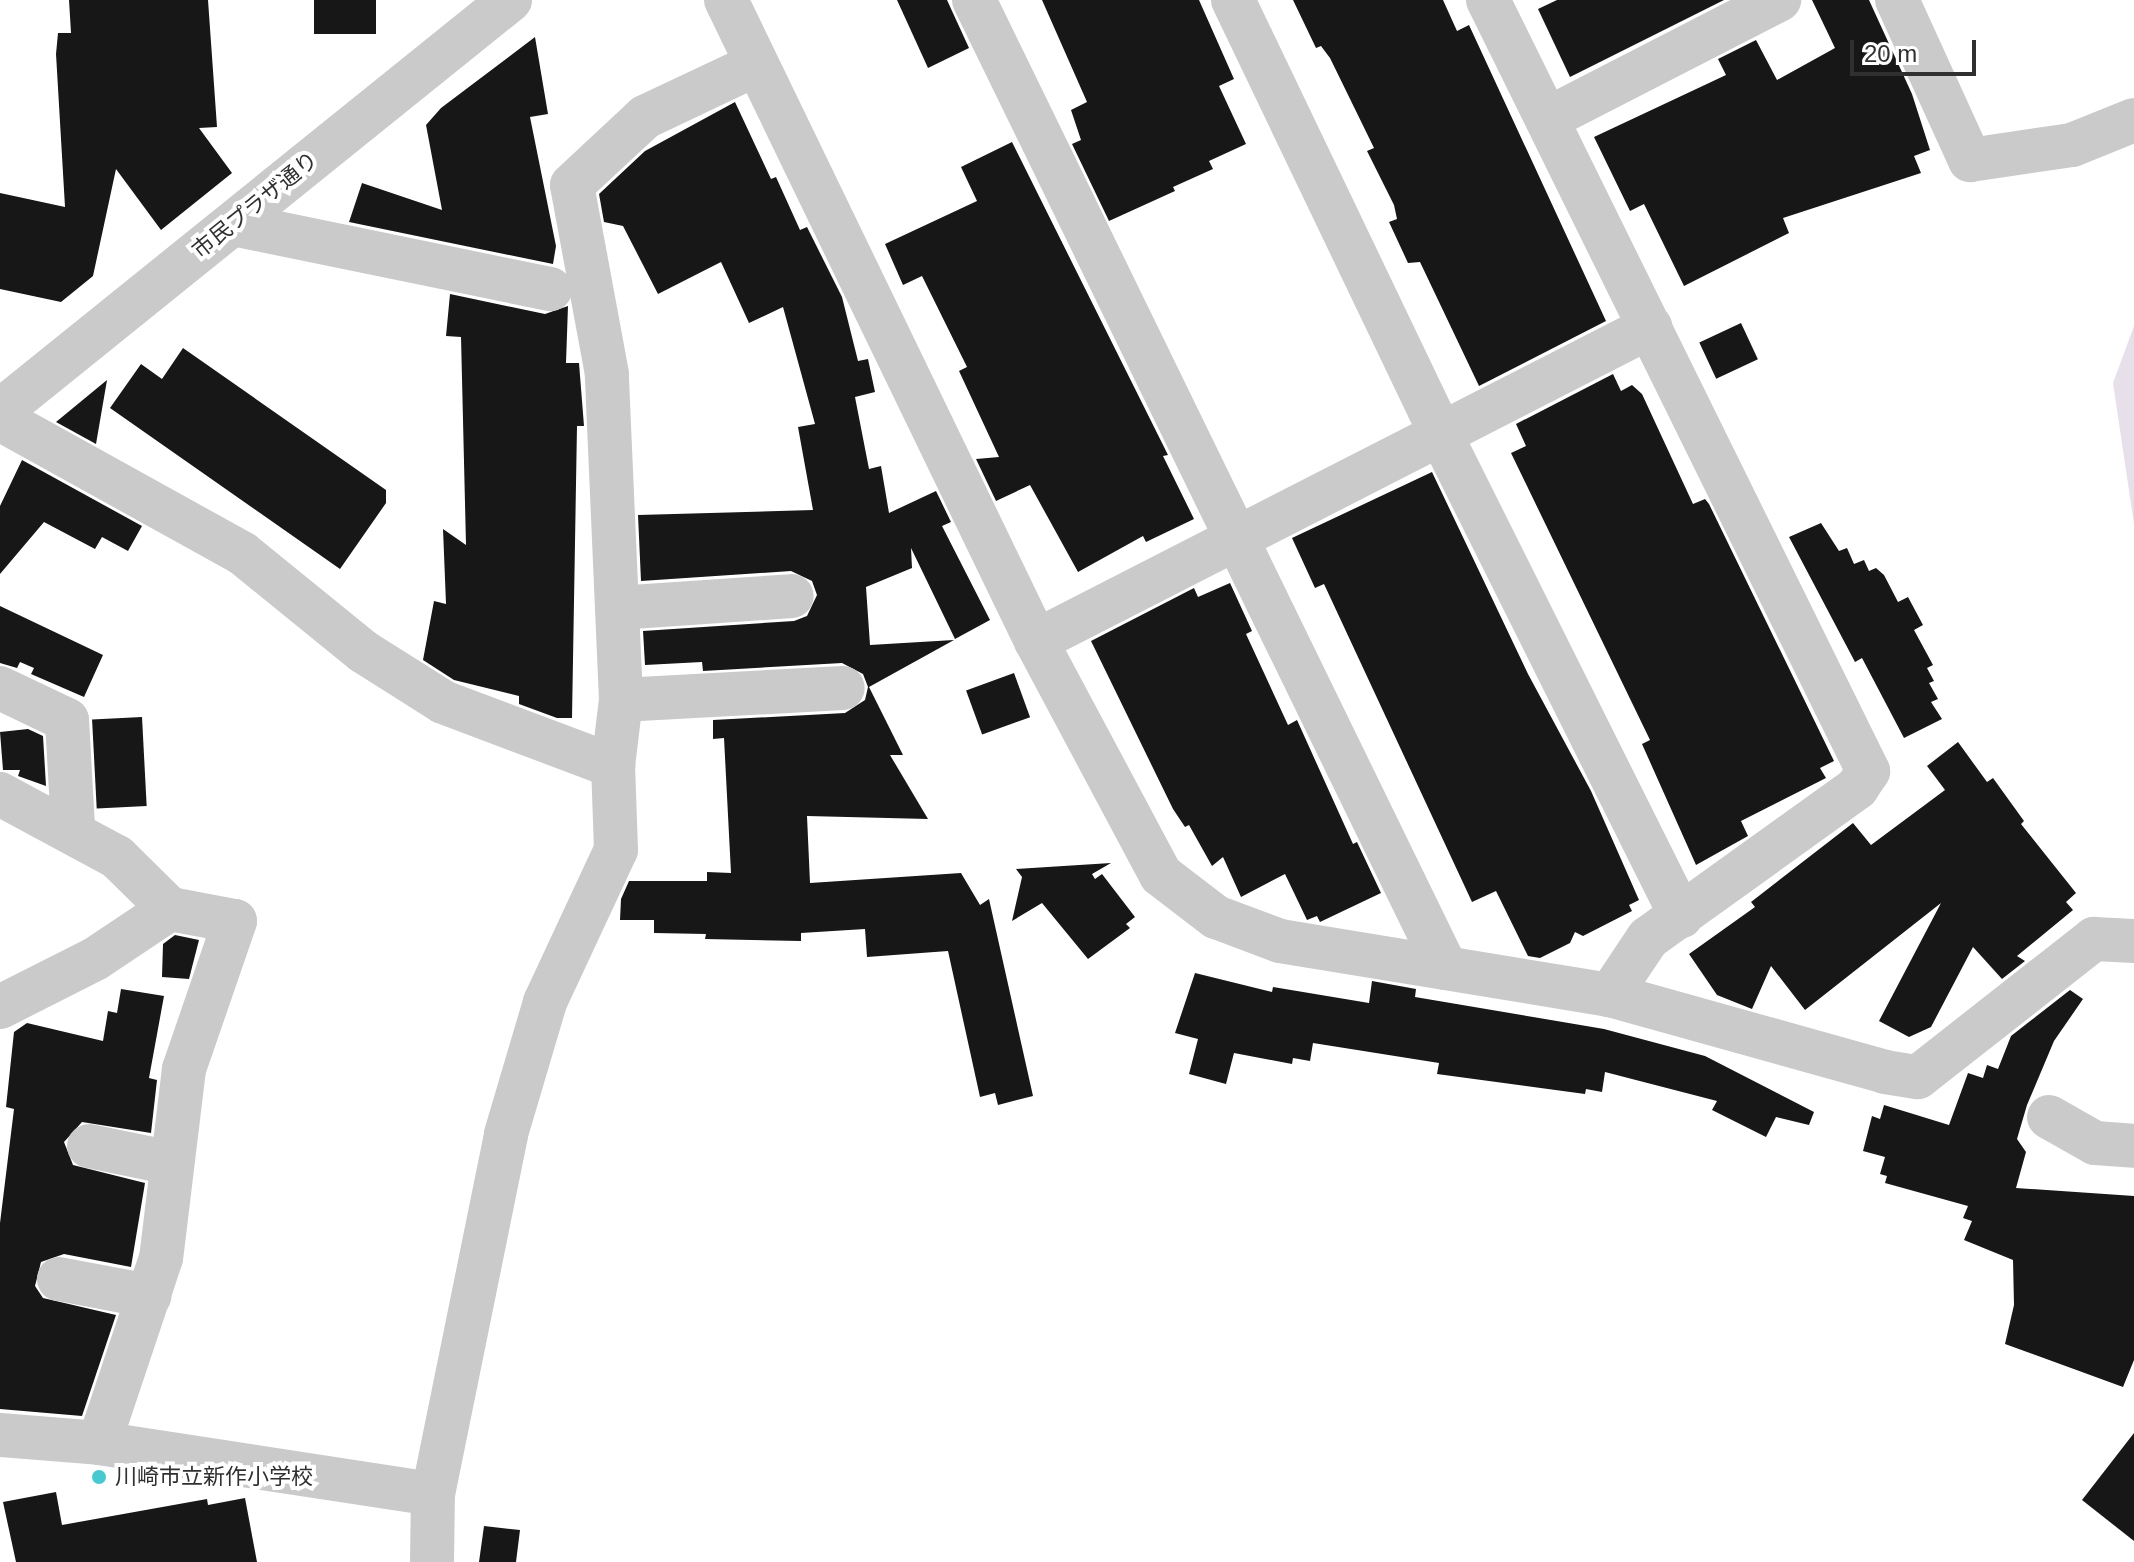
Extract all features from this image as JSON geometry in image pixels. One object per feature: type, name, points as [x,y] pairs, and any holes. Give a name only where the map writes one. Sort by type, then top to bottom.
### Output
[{"type":"street","name":"市民プラザ通り","points":[[0,411],[510,0]]},
{"type":"street","points":[[726,0],[1036,641],[1161,875],[1216,917],[1280,941],[1610,995],[1885,1072],[1918,1077],[2094,939],[2134,941]]},
{"type":"street","points":[[974,0],[1239,537],[1446,968]]},
{"type":"street","points":[[1233,0],[1441,435],[1681,916]]},
{"type":"street","points":[[1488,0],[1549,118],[1868,771],[1857,788],[1648,938],[1610,995]]},
{"type":"street","points":[[1549,118],[1779,0]]},
{"type":"street","points":[[1897,0],[1970,160],[2072,145],[2134,120]]},
{"type":"street","points":[[432,1562],[433,1494],[506,1134],[545,1002],[616,850],[613,766],[621,700],[607,374],[572,185],[645,117],[755,65]]},
{"type":"street","points":[[233,224],[550,289]]},
{"type":"street","points":[[1036,641],[1650,327]]},
{"type":"street","points":[[0,419],[242,553],[364,652],[443,702],[613,766]]},
{"type":"street","points":[[617,608],[792,596]]},
{"type":"street","points":[[0,688],[67,720],[73,829]]},
{"type":"street","points":[[621,700],[843,688]]},
{"type":"street","points":[[0,794],[73,829],[117,857],[170,909],[235,921],[184,1069],[161,1258],[99,1443]]},
{"type":"street","points":[[0,1007],[95,959],[170,909]]},
{"type":"street","points":[[2049,1117],[2095,1143],[2134,1146]]},
{"type":"street","points":[[89,1146],[172,1163]]},
{"type":"street","points":[[59,1279],[149,1296]]},
{"type":"street","points":[[0,1435],[99,1443],[433,1494]]},
{"type":"shaded area","points":[[2134,326],[2134,524],[2113,383]]},
{"type":"building","points":[[69,0],[208,0],[217,127],[199,128],[232,173],[161,230],[116,169],[93,276],[61,302],[0,289],[0,193],[65,207],[56,54],[58,33],[71,33]]},
{"type":"building","points":[[314,0],[376,0],[376,34],[314,34]]},
{"type":"building","points":[[897,0],[947,0],[969,48],[928,68]]},
{"type":"building","points":[[1042,0],[1199,0],[1234,79],[1219,86],[1246,144],[1209,161],[1213,169],[1173,187],[1175,191],[1109,221],[1072,144],[1081,140],[1071,110],[1087,102]]},
{"type":"building","points":[[1293,0],[1443,0],[1457,31],[1469,25],[1606,321],[1479,386],[1420,262],[1408,263],[1389,222],[1397,219],[1394,205],[1367,151],[1374,148],[1330,58],[1321,46],[1316,48]]},
{"type":"building","points":[[1557,0],[1724,0],[1570,77],[1538,9]]},
{"type":"building","points":[[1812,0],[1869,0],[1912,94],[1930,150],[1914,156],[1921,173],[1783,218],[1789,233],[1684,286],[1644,204],[1630,211],[1594,137],[1726,75],[1718,59],[1756,40],[1777,80],[1835,48]]},
{"type":"building","points":[[535,37],[548,114],[530,117],[556,246],[553,264],[349,222],[362,183],[442,210],[426,125],[441,108]]},
{"type":"building","points":[[735,102],[771,179],[776,177],[800,230],[807,227],[842,297],[858,361],[868,359],[875,392],[855,397],[869,469],[881,466],[889,513],[936,491],[951,522],[942,526],[990,620],[955,639],[911,548],[912,568],[866,587],[870,645],[954,640],[869,687],[903,755],[890,755],[928,819],[807,816],[810,883],[961,873],[980,905],[989,899],[1033,1096],[998,1105],[995,1093],[980,1097],[948,951],[867,957],[865,929],[801,933],[801,941],[705,939],[706,934],[654,933],[654,920],[620,920],[621,899],[629,881],[707,881],[707,872],[731,873],[724,738],[713,739],[713,720],[845,713],[865,700],[868,687],[863,674],[842,663],[703,671],[702,662],[645,665],[643,631],[794,621],[807,616],[817,595],[812,581],[791,571],[641,581],[638,515],[813,510],[798,427],[815,424],[783,307],[749,323],[721,262],[658,294],[623,226],[604,222],[599,194],[645,151]]},
{"type":"building","points":[[1012,142],[1168,455],[1163,456],[1194,519],[1146,542],[1143,536],[1078,572],[1030,485],[996,501],[976,459],[999,457],[959,371],[967,367],[922,276],[903,285],[885,244],[977,201],[961,167]]},
{"type":"building","points":[[450,294],[545,314],[568,306],[566,363],[579,363],[584,426],[577,426],[572,718],[557,718],[519,704],[519,696],[454,680],[423,660],[434,601],[446,604],[443,529],[466,545],[461,337],[446,336]]},
{"type":"building","points":[[1741,323],[1758,359],[1716,379],[1699,342]]},
{"type":"building","points":[[183,348],[386,490],[386,503],[340,569],[110,408],[141,364],[162,379]]},
{"type":"building","points":[[1613,374],[1621,391],[1632,385],[1642,394],[1693,504],[1705,499],[1709,504],[1834,761],[1820,768],[1826,778],[1741,821],[1748,836],[1696,865],[1642,744],[1650,740],[1511,453],[1526,446],[1516,424]]},
{"type":"building","points":[[107,380],[96,444],[56,422]]},
{"type":"building","points":[[22,460],[142,526],[128,551],[102,537],[95,549],[44,522],[0,574],[0,506]]},
{"type":"building","points":[[1432,472],[1528,674],[1591,791],[1639,900],[1629,905],[1632,911],[1583,936],[1575,932],[1570,943],[1540,958],[1528,956],[1496,891],[1472,902],[1324,584],[1315,588],[1292,538]]},
{"type":"building","points":[[1821,523],[1839,551],[1847,548],[1854,564],[1864,560],[1869,571],[1876,568],[1884,575],[1898,602],[1908,597],[1923,625],[1914,630],[1933,665],[1927,668],[1934,681],[1929,683],[1938,699],[1931,702],[1942,719],[1904,738],[1862,658],[1855,662],[1789,537]]},
{"type":"building","points":[[1230,583],[1252,631],[1246,634],[1288,725],[1297,720],[1353,844],[1357,842],[1381,893],[1320,922],[1317,916],[1307,920],[1285,874],[1241,897],[1223,857],[1212,866],[1189,825],[1185,827],[1173,809],[1091,641],[1194,588],[1198,597]]},
{"type":"building","points":[[0,606],[103,655],[84,697],[31,674],[34,668],[20,662],[17,668],[0,663]]},
{"type":"building","points":[[1014,673],[1030,717],[982,735],[966,690]]},
{"type":"building","points":[[142,717],[147,806],[97,808],[92,720]]},
{"type":"building","points":[[28,729],[43,736],[46,786],[18,776],[20,770],[3,770],[0,732]]},
{"type":"building","points":[[1958,742],[1987,782],[1993,778],[2024,821],[2021,824],[2076,893],[2066,902],[2073,910],[2017,956],[2025,961],[2002,979],[1973,947],[1931,1027],[1909,1037],[1879,1021],[1941,903],[1805,1010],[1771,966],[1752,1009],[1717,995],[1689,954],[1755,907],[1751,902],[1853,823],[1871,845],[1945,790],[1927,766]]},
{"type":"building","points":[[1111,863],[1092,874],[1095,879],[1102,874],[1135,917],[1126,924],[1130,928],[1088,959],[1042,903],[1012,921],[1022,877],[1016,869]]},
{"type":"building","points":[[175,935],[199,940],[189,979],[162,977],[163,944]]},
{"type":"building","points":[[1195,973],[1272,992],[1273,987],[1369,1003],[1372,981],[1416,989],[1415,997],[1604,1029],[1705,1056],[1814,1112],[1809,1125],[1776,1117],[1766,1137],[1712,1110],[1717,1101],[1605,1072],[1602,1092],[1586,1089],[1585,1094],[1437,1074],[1439,1063],[1313,1043],[1310,1061],[1293,1058],[1292,1064],[1234,1053],[1226,1084],[1189,1074],[1198,1039],[1175,1033]]},
{"type":"building","points":[[121,989],[164,996],[149,1078],[157,1080],[151,1133],[82,1122],[64,1142],[73,1165],[145,1183],[131,1267],[64,1254],[41,1262],[35,1286],[43,1298],[116,1315],[82,1416],[0,1409],[0,1223],[14,1109],[6,1107],[14,1032],[27,1023],[103,1041],[108,1011],[117,1013]]},
{"type":"building","points":[[2070,990],[2083,999],[2054,1041],[2027,1105],[2017,1139],[2026,1152],[2016,1188],[2134,1196],[2134,1360],[2123,1387],[2005,1344],[2014,1305],[2013,1260],[1964,1240],[1972,1221],[1963,1218],[1968,1206],[1885,1183],[1887,1176],[1880,1174],[1885,1157],[1863,1151],[1872,1116],[1880,1119],[1884,1105],[1949,1125],[1968,1073],[1983,1078],[1987,1065],[1998,1069],[2011,1036]]},
{"type":"building","points":[[2134,1433],[2134,1541],[2082,1500]]},
{"type":"building","points":[[56,1492],[62,1525],[207,1499],[208,1505],[245,1498],[257,1562],[16,1562],[3,1502]]},
{"type":"building","points":[[484,1526],[520,1530],[516,1562],[479,1562]]},
{"type":"place","name":"川崎市立新作小学校","points":[[99,1477]]}]
